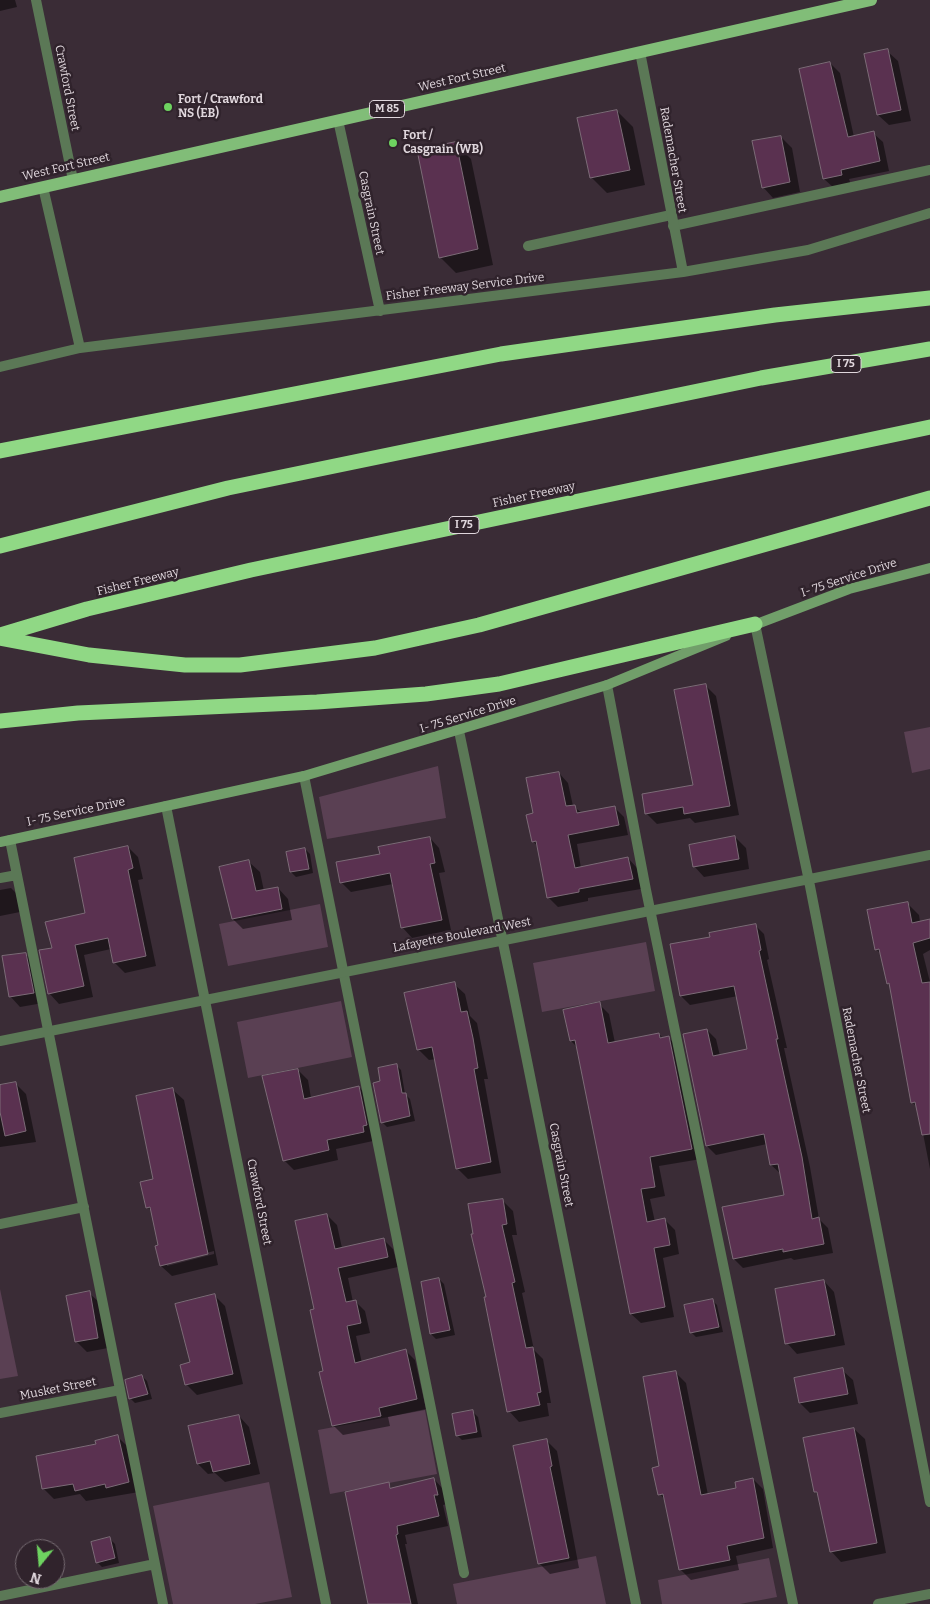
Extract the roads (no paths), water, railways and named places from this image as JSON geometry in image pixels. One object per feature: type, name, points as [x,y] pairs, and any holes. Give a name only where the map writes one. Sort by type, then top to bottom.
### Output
[{"type":"highway","points":[[0,451],[501,354],[775,315],[930,298]]},
{"type":"highway","name":"I 75","points":[[0,546],[228,488],[761,378],[930,349]]},
{"type":"highway","name":"Fisher Freeway","points":[[0,636],[87,609],[251,570],[930,428]]},
{"type":"highway","points":[[0,636],[89,655],[156,663],[240,665],[375,648],[427,638],[930,498]]},
{"type":"highway","points":[[0,721],[78,713],[336,701],[436,693],[499,684],[755,624]]},
{"type":"main road","name":"West Fort Street","points":[[0,197],[871,0]]},
{"type":"main road","name":"I- 75 Service Drive","points":[[5,841],[304,776],[458,731],[607,685],[755,624],[849,588],[930,568]]},
{"type":"street","name":"Crawford Street","points":[[36,0],[73,180]]},
{"type":"street","name":"Rademacher Street","points":[[640,52],[683,272]]},
{"type":"street","name":"Casgrain Street","points":[[338,120],[380,311]]},
{"type":"street","points":[[673,226],[930,170]]},
{"type":"street","points":[[44,187],[80,348]]},
{"type":"street","name":"Fisher Freeway Service Drive","points":[[0,367],[80,348],[683,272],[808,250],[930,213]]},
{"type":"street","points":[[528,246],[671,215]]},
{"type":"street","name":"Rademacher Street","points":[[755,624],[809,881],[930,1502]]},
{"type":"street","points":[[607,685],[650,910],[793,1604]]},
{"type":"street","name":"Casgrain Street","points":[[458,731],[636,1604]]},
{"type":"street","points":[[304,776],[464,1573]]},
{"type":"street","name":"Crawford Street","points":[[166,806],[326,1604]]},
{"type":"street","points":[[5,841],[17,874],[50,1031],[163,1604]]},
{"type":"street","name":"Lafayette Boulevard West","points":[[0,1041],[650,910],[809,881],[930,855]]},
{"type":"street","points":[[0,878],[17,874]]},
{"type":"street","points":[[0,1224],[84,1207]]},
{"type":"street","name":"Musket Street","points":[[0,1413],[120,1390]]},
{"type":"street","points":[[0,1596],[155,1564]]},
{"type":"street","points":[[878,1604],[930,1594]]},
{"type":"place","name":"Fort / Crawford NS (EB)","points":[[168,107]]},
{"type":"place","name":"Fort / Casgrain (WB)","points":[[393,143]]}]
